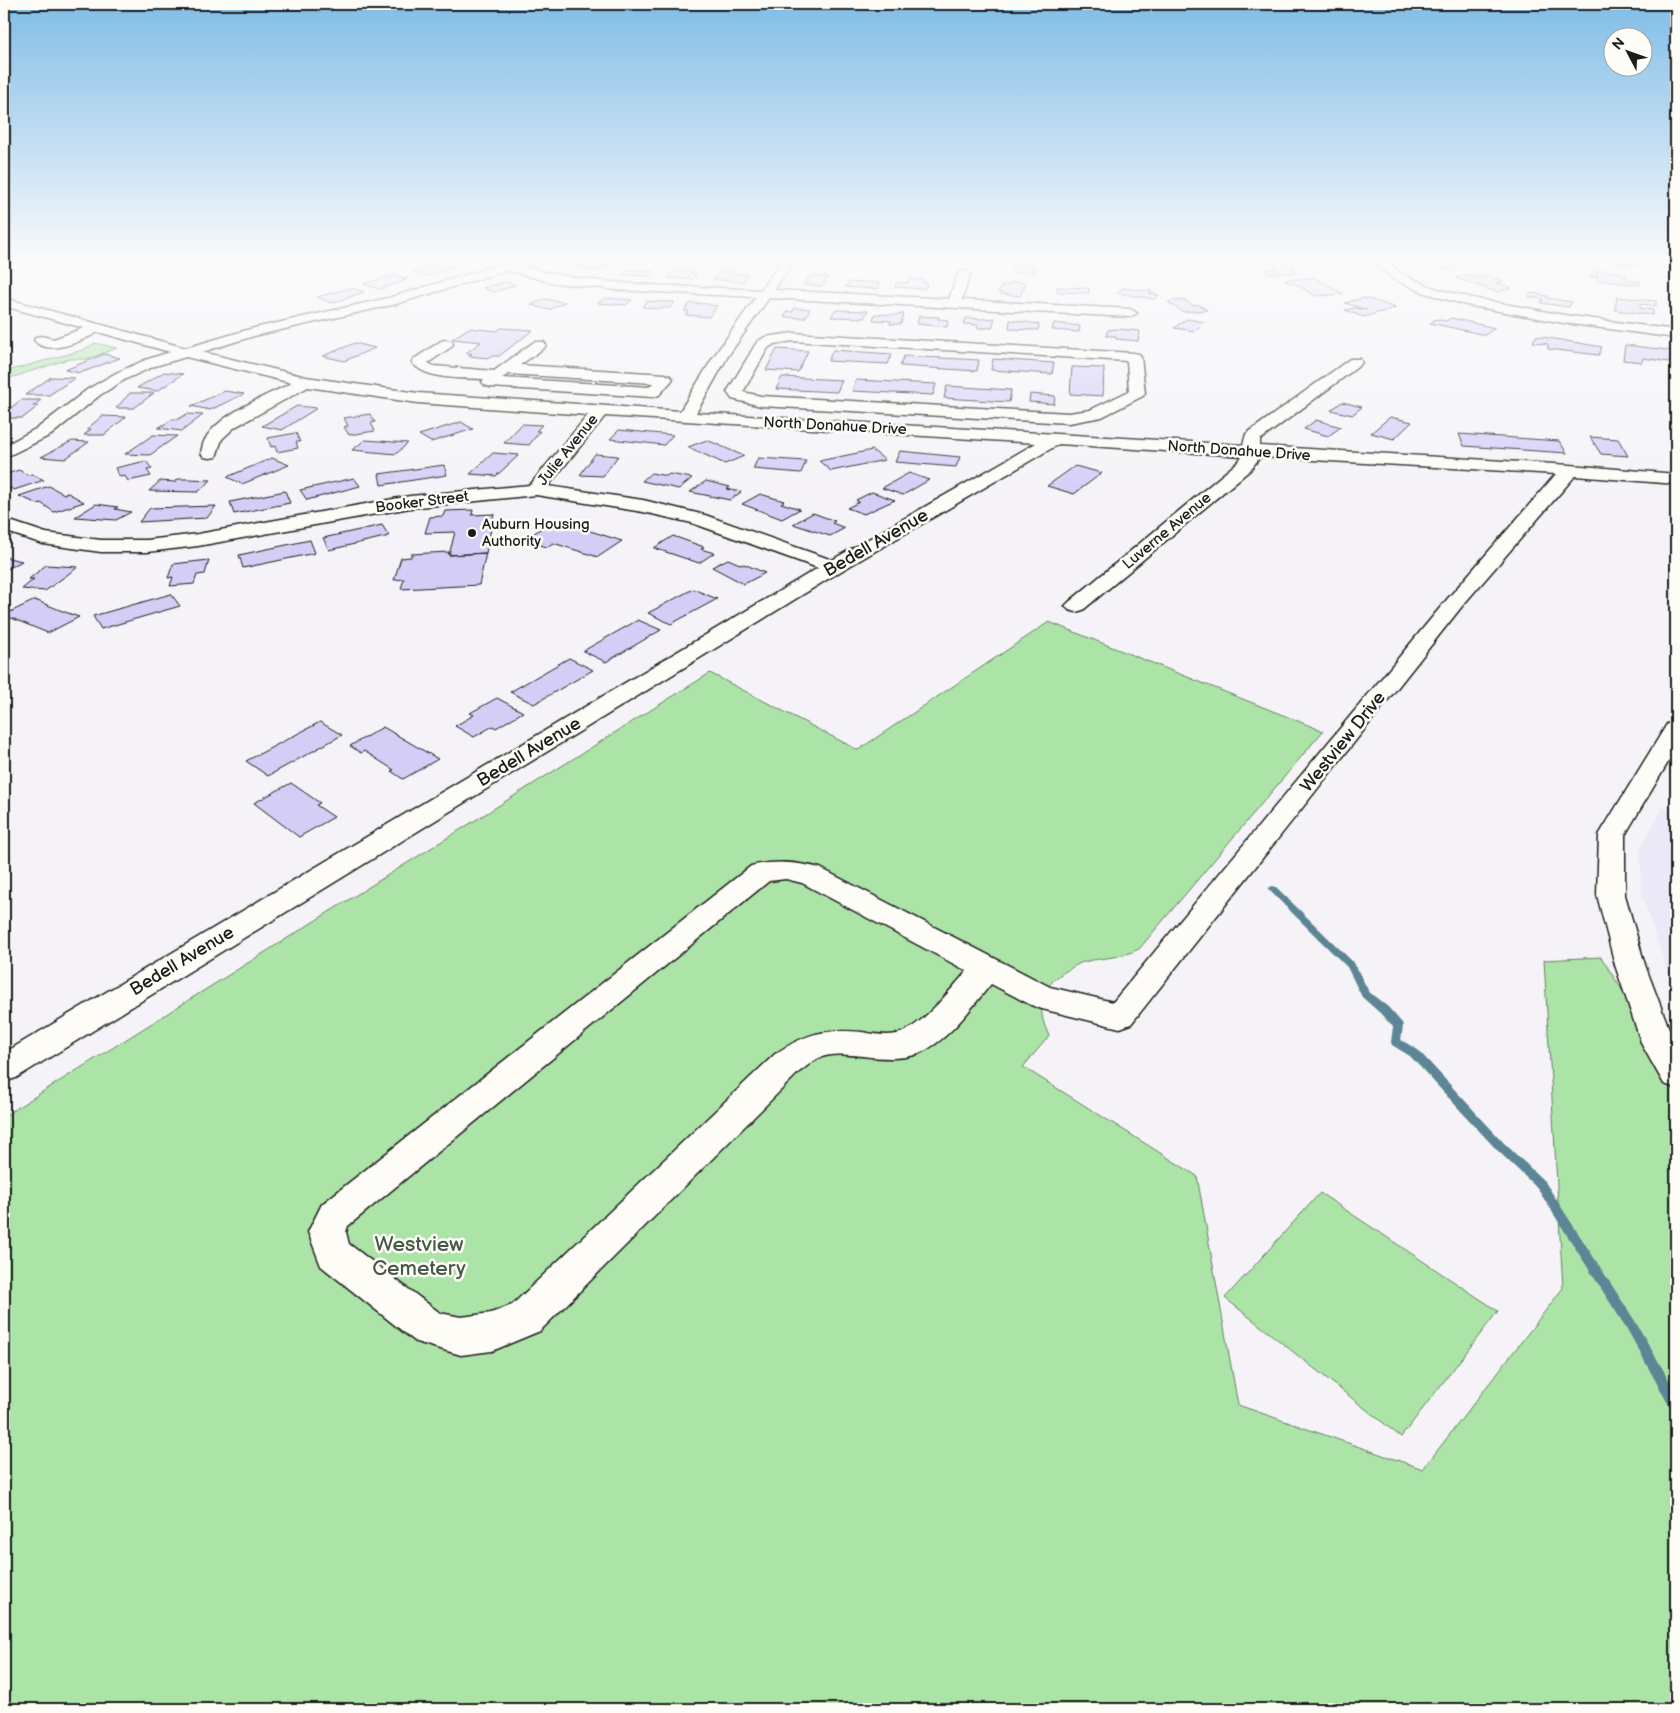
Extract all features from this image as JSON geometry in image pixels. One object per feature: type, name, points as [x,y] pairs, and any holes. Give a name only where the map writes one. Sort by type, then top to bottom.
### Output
[{"type":"street","points":[[54,344],[67,340]]},
{"type":"street","name":"North Donahue Drive","points":[[143,340],[306,382],[418,398],[685,417],[1570,470],[1676,479]]},
{"type":"street","points":[[4,453],[45,431],[94,392],[121,376],[150,363],[226,340]]},
{"type":"street","points":[[685,417],[732,340]]},
{"type":"street","points":[[770,340],[762,344],[736,392],[738,396],[761,401],[1081,418],[1100,413],[1137,393],[1134,357],[843,340]]},
{"type":"street","points":[[446,344],[419,362],[422,366],[431,370],[653,392],[665,379],[497,376]]},
{"type":"street","points":[[470,402],[497,376],[538,345]]},
{"type":"street","points":[[721,356],[756,357]]},
{"type":"street","name":"Luverne Avenue","points":[[1076,606],[1244,466],[1251,457],[1252,438],[1355,362]]},
{"type":"street","points":[[210,453],[214,436],[260,405],[306,382]]},
{"type":"street","points":[[880,428],[888,408]]},
{"type":"street","name":"Julie Avenue","points":[[536,490],[600,411]]},
{"type":"street","name":"Bedell Avenue","points":[[4,1069],[834,567],[1056,439]]},
{"type":"street","name":"Westview Drive","points":[[988,968],[1042,997],[1120,1016],[1456,601],[1570,470]]},
{"type":"street","name":"Booker Street","points":[[4,526],[43,538],[101,546],[147,546],[198,540],[410,502],[536,490],[643,506],[698,519],[834,567]]},
{"type":"street","points":[[1676,729],[1612,835],[1611,895],[1630,965],[1655,1036],[1676,1075]]},
{"type":"street","points":[[786,870],[810,875],[988,968],[930,1030],[908,1044],[881,1046],[838,1042],[812,1047],[787,1063],[526,1318],[492,1332],[461,1336],[430,1329],[334,1254],[327,1232],[336,1215],[761,873],[786,870]]},
{"type":"shaded area","points":[[1663,808],[1676,811],[1676,998],[1642,895],[1640,849]]},
{"type":"green space","points":[[95,343],[117,348],[88,359],[69,359],[4,380],[4,372],[83,350]]},
{"type":"green space","name":"Westview Cemetery","points":[[1049,622],[1323,731],[1139,949],[1118,956],[1081,963],[1057,977],[1050,984],[1042,999],[1042,1017],[1049,1036],[1023,1067],[1197,1176],[1238,1405],[1423,1469],[1563,1288],[1544,960],[1601,957],[1676,1075],[1676,1709],[4,1709],[4,1116],[710,673],[858,750]]},
{"type":"green space","points":[[1320,1193],[1498,1311],[1401,1437],[1225,1298]]},
{"type":"building","points":[[461,340],[520,340],[499,356],[489,358],[468,356],[472,354],[466,353],[481,342]]},
{"type":"building","points":[[1534,340],[1560,340],[1602,347],[1599,355],[1548,349],[1548,344],[1533,342]]},
{"type":"building","points":[[355,343],[375,348],[344,361],[323,356]]},
{"type":"building","points":[[1625,345],[1676,351],[1676,363],[1643,358],[1642,362],[1623,360]]},
{"type":"building","points":[[777,349],[808,351],[798,372],[766,370]]},
{"type":"building","points":[[833,350],[892,354],[888,364],[828,361]]},
{"type":"building","points":[[104,354],[120,358],[80,373],[65,370]]},
{"type":"building","points":[[904,356],[979,360],[977,371],[900,366]]},
{"type":"building","points":[[993,359],[1054,363],[1052,374],[991,370]]},
{"type":"building","points":[[1072,367],[1104,368],[1103,396],[1070,394]]},
{"type":"building","points":[[164,372],[183,374],[157,391],[137,388]]},
{"type":"building","points":[[51,377],[75,378],[49,395],[25,395]]},
{"type":"building","points":[[782,377],[842,380],[837,392],[776,389]]},
{"type":"building","points":[[856,380],[936,384],[933,395],[852,391]]},
{"type":"building","points":[[947,386],[1011,390],[1009,402],[944,398]]},
{"type":"building","points":[[225,391],[244,394],[210,410],[191,406]]},
{"type":"building","points":[[130,393],[154,393],[134,408],[116,408]]},
{"type":"building","points":[[1030,394],[1055,396],[1054,404],[1029,402]]},
{"type":"building","points":[[21,400],[41,400],[33,406],[38,406],[23,418],[4,418],[4,413]]},
{"type":"building","points":[[1342,402],[1362,407],[1352,415],[1331,410]]},
{"type":"building","points":[[297,406],[317,408],[282,430],[262,426]]},
{"type":"building","points":[[187,414],[203,415],[182,431],[158,428],[173,419],[178,419]]},
{"type":"building","points":[[370,414],[375,422],[371,423],[375,431],[349,435],[344,427],[348,426],[344,418]]},
{"type":"building","points":[[102,416],[126,417],[104,435],[84,435],[91,429],[87,429]]},
{"type":"building","points":[[1390,417],[1412,422],[1394,439],[1371,433]]},
{"type":"building","points":[[1316,420],[1341,427],[1328,436],[1304,429]]},
{"type":"building","points":[[461,422],[473,429],[431,442],[419,435]]},
{"type":"building","points":[[522,424],[542,425],[536,431],[540,431],[529,445],[504,443]]},
{"type":"building","points":[[619,430],[673,435],[664,445],[610,439]]},
{"type":"building","points":[[296,433],[300,442],[296,442],[298,448],[277,452],[275,446],[271,447],[268,438]]},
{"type":"building","points":[[1459,434],[1559,441],[1567,453],[1464,446]]},
{"type":"building","points":[[153,435],[177,436],[150,455],[125,454]]},
{"type":"building","points":[[1590,437],[1618,439],[1628,456],[1601,454]]},
{"type":"building","points":[[365,440],[408,443],[396,454],[352,450]]},
{"type":"building","points":[[707,440],[744,456],[725,464],[688,447]]},
{"type":"building","points":[[72,441],[89,442],[65,459],[41,457]]},
{"type":"building","points":[[872,450],[885,460],[831,471],[819,461]]},
{"type":"building","points":[[900,451],[960,457],[956,467],[895,462]]},
{"type":"building","points":[[493,453],[519,455],[496,476],[470,474]]},
{"type":"building","points":[[595,454],[618,456],[603,476],[580,475]]},
{"type":"building","points":[[272,458],[289,465],[242,484],[227,477]]},
{"type":"building","points":[[758,458],[806,461],[801,473],[753,469]]},
{"type":"building","points":[[146,461],[152,469],[147,470],[151,476],[128,481],[125,476],[120,477],[115,468]]},
{"type":"building","points":[[444,465],[447,475],[381,485],[379,474]]},
{"type":"building","points":[[1075,466],[1102,473],[1074,494],[1047,486]]},
{"type":"building","points":[[19,470],[27,475],[32,474],[44,480],[14,490],[4,485],[6,482],[4,481],[4,475]]},
{"type":"building","points":[[651,473],[692,478],[679,489],[642,481]]},
{"type":"building","points":[[909,473],[929,480],[903,495],[882,488]]},
{"type":"building","points":[[354,478],[360,486],[307,500],[300,490]]},
{"type":"building","points":[[178,479],[211,480],[198,492],[149,491],[160,481],[175,482]]},
{"type":"building","points":[[706,481],[741,492],[730,500],[690,492]]},
{"type":"building","points":[[49,486],[64,494],[68,493],[84,502],[54,512],[41,503],[38,504],[19,496]]},
{"type":"building","points":[[285,491],[290,503],[234,514],[230,502]]},
{"type":"building","points":[[872,492],[895,500],[864,514],[847,508],[859,502],[856,500]]},
{"type":"building","points":[[760,494],[784,501],[781,503],[800,509],[782,519],[742,504]]},
{"type":"building","points":[[96,504],[118,507],[115,509],[131,512],[116,520],[75,517]]},
{"type":"building","points":[[216,506],[207,518],[139,522],[150,508]]},
{"type":"building","name":"Auburn Housing Authority","points":[[473,510],[472,515],[494,514],[486,553],[449,555],[455,532],[425,533],[430,517],[443,516],[445,511]]},
{"type":"building","points":[[813,513],[835,521],[832,523],[845,528],[830,536],[793,524]]},
{"type":"building","points":[[549,523],[564,527],[568,524],[622,541],[598,557],[553,543],[547,547],[524,540]]},
{"type":"building","points":[[382,525],[389,536],[329,550],[323,538]]},
{"type":"building","points":[[673,536],[704,547],[701,549],[714,553],[699,563],[654,548]]},
{"type":"building","points":[[310,540],[315,553],[243,568],[239,555]]},
{"type":"building","points":[[449,552],[449,555],[486,553],[479,585],[401,589],[404,579],[394,580],[401,558],[411,557],[411,554]]},
{"type":"building","points":[[4,557],[22,561],[4,571]]},
{"type":"building","points":[[728,559],[765,573],[744,584],[712,567]]},
{"type":"building","points":[[209,560],[205,574],[197,575],[194,584],[170,586],[173,577],[168,578],[173,564]]},
{"type":"building","points":[[46,565],[78,567],[45,591],[22,589],[34,579],[29,579]]},
{"type":"building","points":[[693,589],[717,599],[671,624],[648,613]]},
{"type":"building","points":[[171,594],[180,606],[101,629],[93,616]]},
{"type":"building","points":[[35,600],[79,617],[48,633],[4,615]]},
{"type":"building","points":[[638,620],[661,630],[606,662],[583,651]]},
{"type":"building","points":[[569,658],[593,670],[534,704],[510,692]]},
{"type":"building","points":[[497,698],[523,712],[496,728],[493,726],[474,737],[455,726],[474,715],[470,713]]},
{"type":"building","points":[[320,722],[342,735],[268,776],[246,761]]},
{"type":"building","points":[[383,727],[438,759],[403,779],[391,771],[394,770],[364,751],[361,753],[350,746]]},
{"type":"building","points":[[291,783],[320,803],[316,805],[334,817],[299,837],[254,803]]},
{"type":"waterway","points":[[1273,889],[1351,965],[1365,994],[1384,1010],[1398,1026],[1396,1042],[1414,1053],[1500,1146],[1541,1185],[1631,1325],[1676,1404]]},
{"type":"place","name":"Auburn Housing Authority","points":[[472,533]]}]
